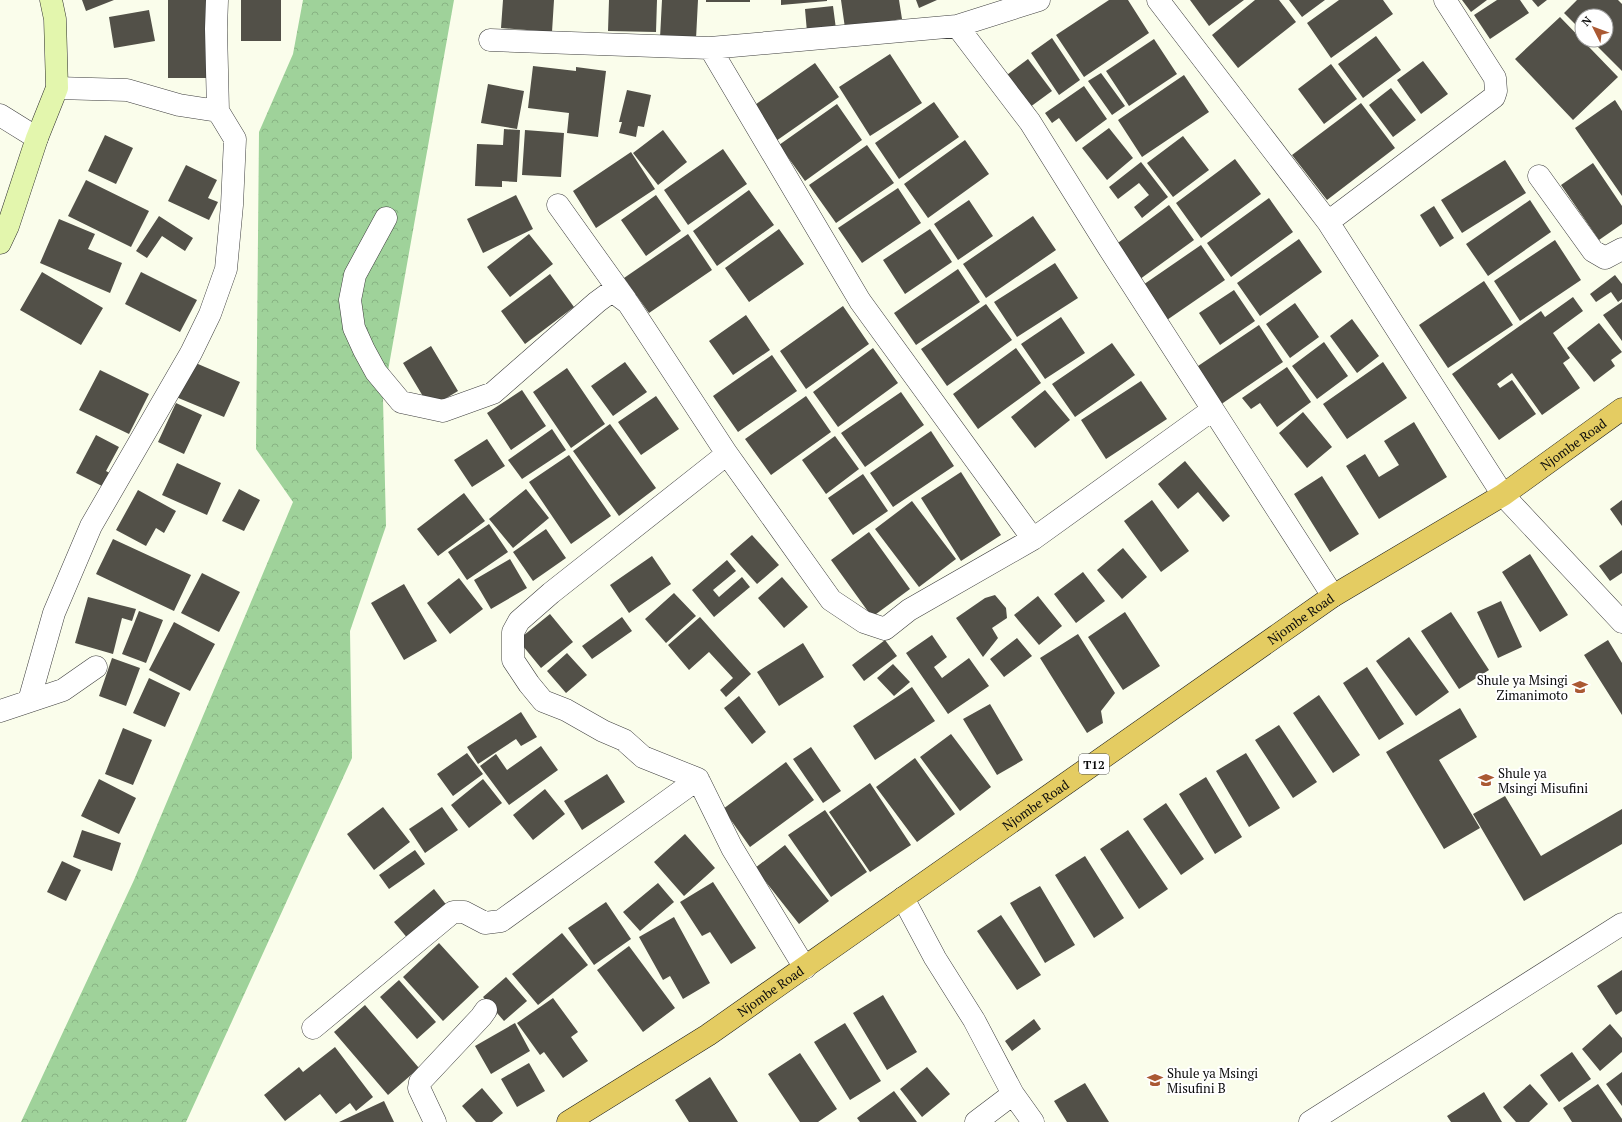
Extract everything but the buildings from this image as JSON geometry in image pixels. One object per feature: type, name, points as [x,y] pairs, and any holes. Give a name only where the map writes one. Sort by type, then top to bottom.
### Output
[{"type":"highway","name":"Njombe Road","points":[[568,1122],[708,1035],[1333,596],[1503,496],[1622,409]]},
{"type":"street","points":[[0,244],[8,226],[37,138],[57,88],[55,19],[51,0]]},
{"type":"street","points":[[29,701],[54,613],[91,526],[192,353],[210,314],[226,269],[232,205],[234,139],[218,111],[216,29],[218,0]]},
{"type":"street","points":[[490,40],[710,48],[957,26],[1039,0]]},
{"type":"street","points":[[1158,0],[1328,222],[1503,496],[1622,622]]},
{"type":"street","points":[[1328,222],[1494,97],[1496,91],[1495,78],[1444,0]]},
{"type":"street","points":[[957,26],[1030,122],[1114,257],[1333,596]]},
{"type":"street","points":[[710,48],[860,301],[1034,539]]},
{"type":"street","points":[[57,88],[127,90],[179,105],[218,111]]},
{"type":"street","points":[[0,115],[37,138]]},
{"type":"street","points":[[1539,176],[1593,251],[1604,258],[1622,249]]},
{"type":"street","points":[[558,205],[628,303],[727,454],[832,600],[864,622],[885,629],[909,610],[1034,539],[1212,410]]},
{"type":"street","points":[[386,218],[355,274],[350,300],[354,328],[364,350],[376,372],[401,402],[443,412],[493,393],[597,302],[612,291],[628,303]]},
{"type":"street","points":[[727,454],[551,592],[519,621],[513,632],[513,660],[529,684],[543,701],[566,710],[603,731],[624,740],[643,757],[698,779],[732,848],[805,968]]},
{"type":"street","points":[[0,710],[63,690],[96,667]]},
{"type":"street","points":[[313,1028],[453,912],[464,912],[485,922],[501,921],[698,779]]},
{"type":"street","points":[[903,898],[935,958],[974,1020],[1013,1094],[1033,1122]]},
{"type":"street","points":[[1310,1122],[1622,924]]},
{"type":"street","points":[[435,1122],[419,1088],[420,1082],[486,1010]]},
{"type":"street","points":[[976,1122],[1013,1094]]},
{"type":"green space","points":[[303,0],[454,0],[383,399],[386,526],[350,631],[352,758],[186,1122],[21,1122],[134,880],[293,502],[256,449],[259,132],[293,54]]},
{"type":"place","name":"Shule ya Msingi Zimanimoto","points":[[1580,687]]},
{"type":"place","name":"Shule ya Msingi Misufini","points":[[1486,780]]},
{"type":"place","name":"Shule ya Msingi Misufini B","points":[[1155,1080]]}]
